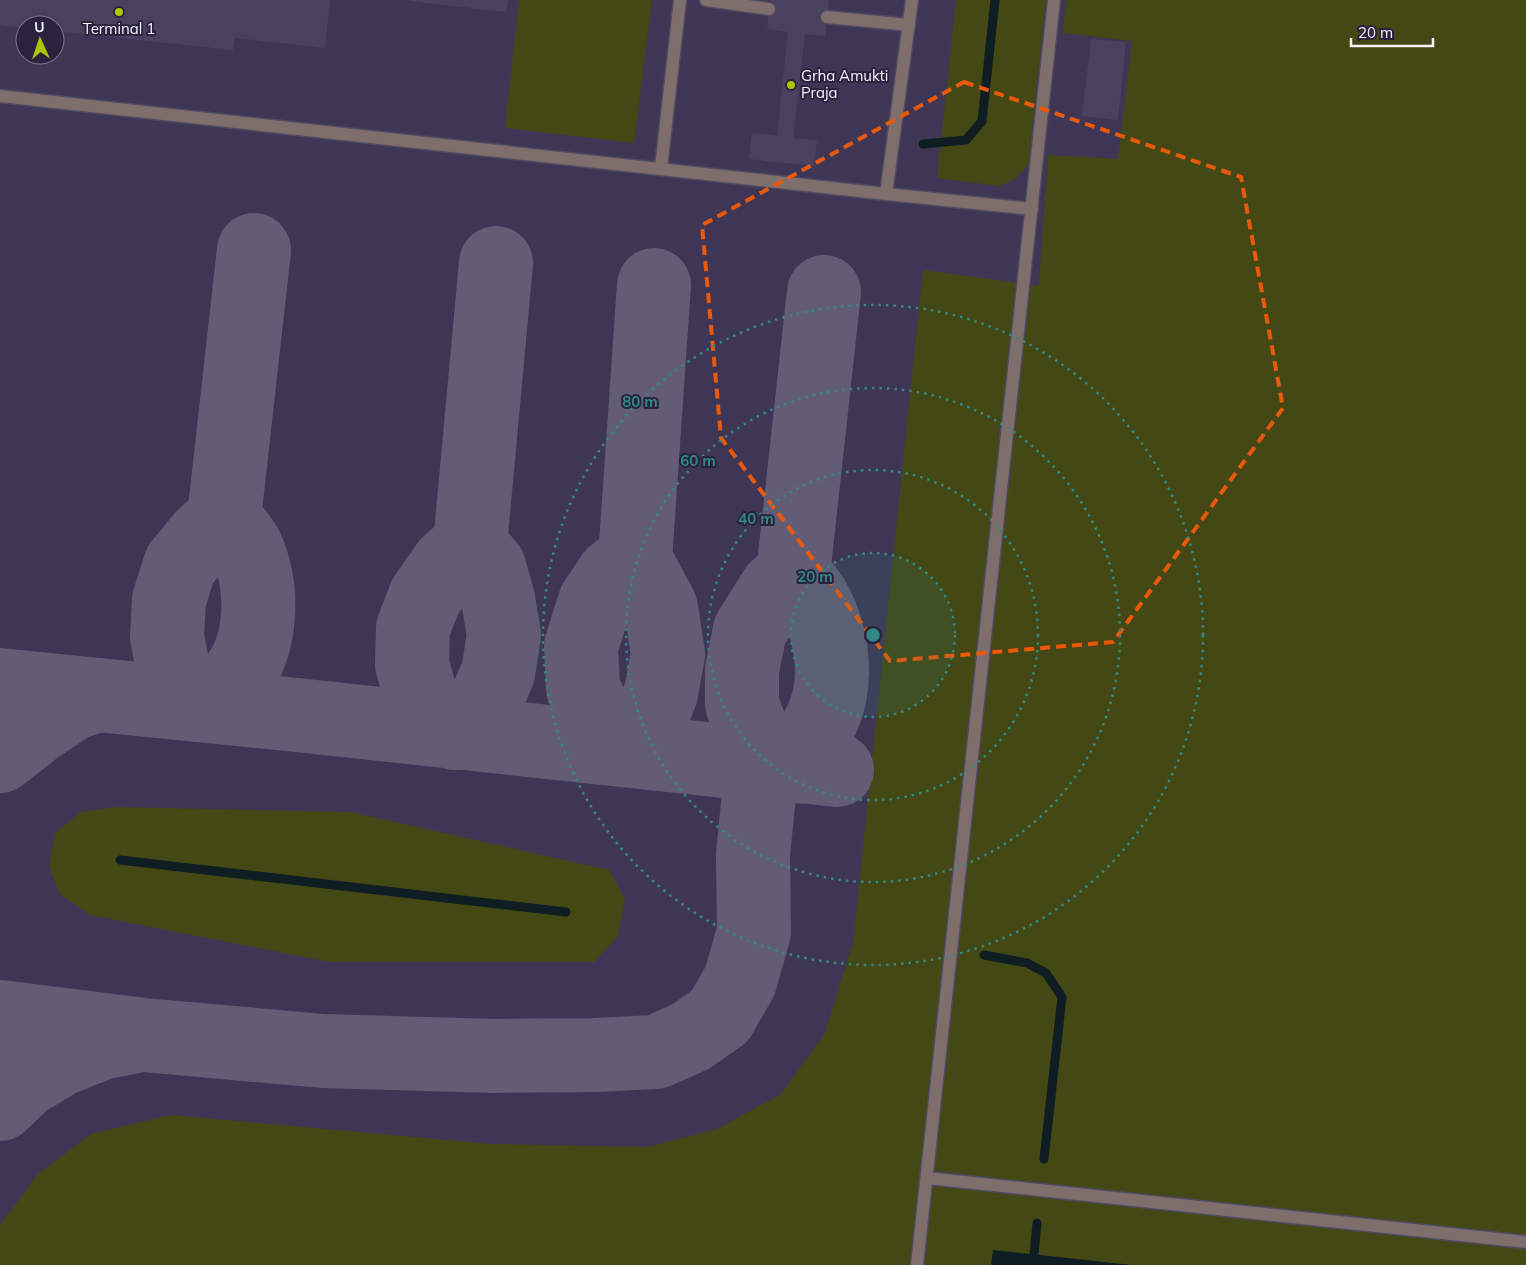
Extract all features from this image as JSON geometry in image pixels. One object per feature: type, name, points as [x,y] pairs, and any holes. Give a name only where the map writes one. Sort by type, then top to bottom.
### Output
[{"type":"lane","points":[[661,168],[680,0]]},
{"type":"lane","points":[[706,0],[768,9]]},
{"type":"lane","points":[[886,194],[912,0]]},
{"type":"lane","points":[[918,1265],[1054,0]]},
{"type":"lane","points":[[827,17],[909,25]]},
{"type":"lane","points":[[0,96],[1032,209]]},
{"type":"lane","points":[[927,1178],[1526,1242]]},
{"type":"highlighted area","points":[[964,82],[1241,177],[1283,408],[1113,642],[890,661],[721,438],[702,225]]},
{"type":"shaded area","points":[[0,0],[1161,0],[1526,1265],[0,1265]]},
{"type":"shaded area","points":[[993,1250],[1132,1265],[991,1265]]},
{"type":"green space","points":[[519,0],[652,0],[634,143],[505,128]]},
{"type":"green space","points":[[956,0],[1046,0],[1028,165],[1014,180],[999,186],[937,178]]},
{"type":"green space","points":[[1066,0],[1526,0],[1526,1265],[0,1265],[0,1225],[38,1174],[91,1134],[171,1115],[491,1144],[647,1147],[717,1129],[781,1094],[824,1035],[853,943],[923,270],[1039,286],[1048,155],[1118,159],[1132,41],[1063,33]]},
{"type":"green space","points":[[117,807],[350,812],[609,870],[625,899],[618,936],[594,962],[330,962],[90,915],[60,894],[49,867],[55,833],[81,812]]},
{"type":"building","name":"Terminal 1","points":[[0,0],[330,0],[325,48],[235,38],[233,50],[65,32],[65,15],[15,15],[15,27],[0,25]]},
{"type":"building","points":[[409,0],[508,0],[506,12]]},
{"type":"building","name":"Grha Amukti Praja","points":[[770,0],[829,0],[825,36],[805,34],[793,138],[817,140],[814,166],[749,159],[752,133],[777,136],[788,32],[767,29]]},
{"type":"building","points":[[1091,39],[1126,42],[1118,120],[1082,116]]},
{"type":"waterway","points":[[923,144],[966,140],[982,121],[995,0]]},
{"type":"waterway","points":[[120,860],[566,912]]},
{"type":"waterway","points":[[984,955],[1027,963],[1046,973],[1062,997],[1044,1159]]},
{"type":"waterway","points":[[1033,1265],[1037,1223]]},
{"type":"taxiway","points":[[224,518],[245,545],[253,564],[258,598],[256,633],[252,649],[236,678],[229,685],[198,705],[174,673],[167,637],[169,600],[180,565],[203,537],[224,518],[254,250]]},
{"type":"taxiway","points":[[470,545],[448,564],[425,597],[413,628],[412,664],[422,701],[431,719],[455,733],[479,716],[498,673],[504,635],[498,599],[489,567],[470,545],[496,263]]},
{"type":"taxiway","points":[[635,559],[613,575],[595,602],[581,646],[583,688],[598,722],[623,750],[647,728],[661,693],[668,654],[661,608],[635,559],[654,285]]},
{"type":"taxiway","points":[[790,766],[815,732],[822,719],[831,690],[831,659],[826,629],[810,594],[793,574],[824,292]]},
{"type":"taxiway","points":[[775,765],[751,729],[742,704],[742,670],[750,630],[776,589],[793,574]]},
{"type":"taxiway","points":[[0,685],[98,695]]},
{"type":"taxiway","points":[[0,756],[37,727],[73,703],[98,695],[762,765],[837,770]]},
{"type":"taxiway","points":[[0,1017],[144,1035],[323,1051],[494,1056],[656,1052],[690,1037],[720,1016],[740,981],[754,932],[753,854],[762,765]]},
{"type":"taxiway","points":[[0,1104],[24,1081],[59,1060],[101,1043],[132,1037]]},
{"type":"place","name":"Terminal 1","points":[[119,12]]},
{"type":"place","name":"Grha Amukti Praja","points":[[791,85]]}]
